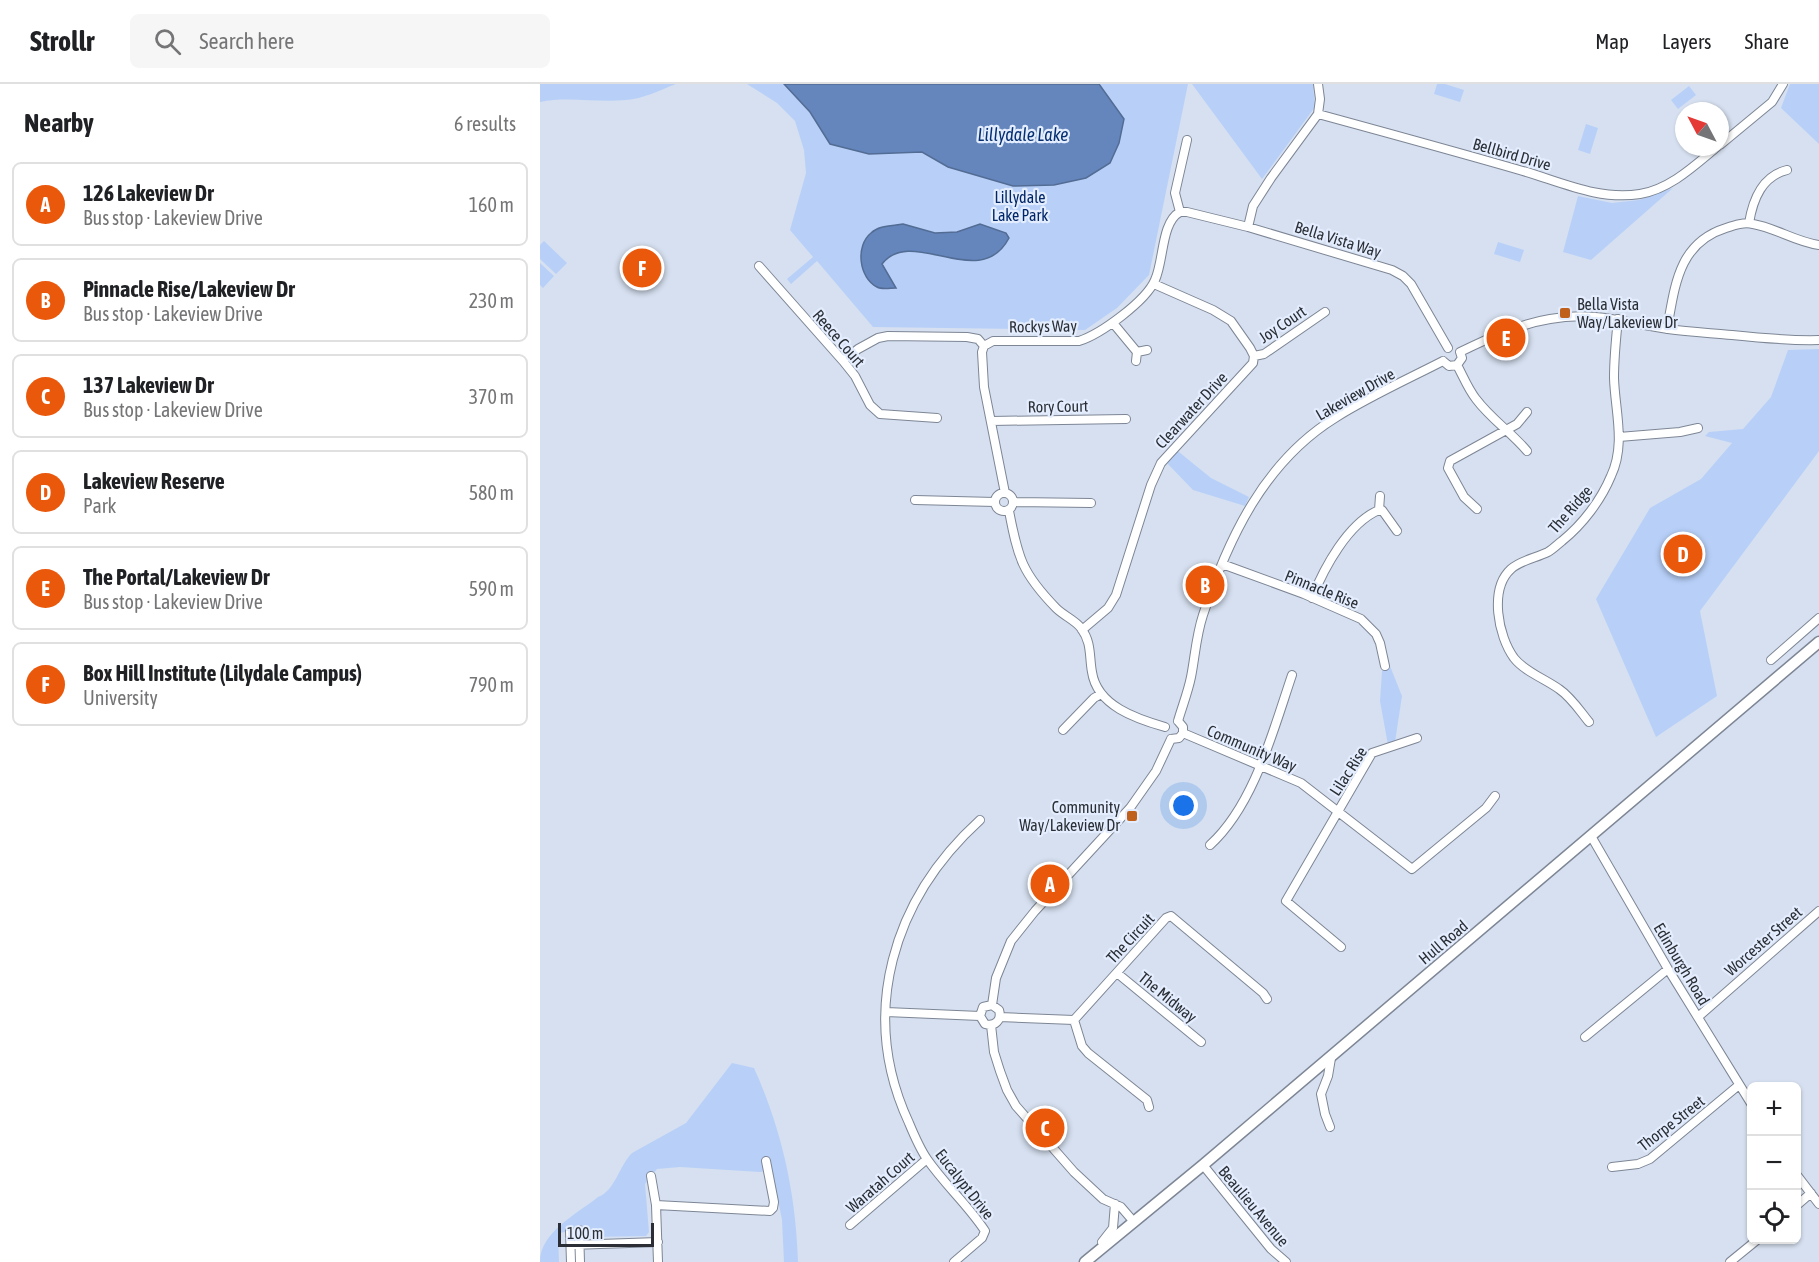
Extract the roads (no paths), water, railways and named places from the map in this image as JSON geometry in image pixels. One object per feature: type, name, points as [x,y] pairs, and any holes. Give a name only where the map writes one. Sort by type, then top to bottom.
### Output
[{"type":"main road","name":"Hull Road","points":[[1087,1260],[1203,1165],[1818,645]]},
{"type":"street","points":[[1248,226],[1253,206],[1270,178],[1318,114],[1320,99],[1318,84]]},
{"type":"street","name":"Bellbird Drive","points":[[1729,138],[1772,102],[1783,84]]},
{"type":"street","name":"Bellbird Drive","points":[[1318,114],[1520,170],[1602,196],[1622,197],[1662,188],[1706,156]]},
{"type":"street","points":[[1180,212],[1175,193],[1187,140]]},
{"type":"street","points":[[1749,223],[1752,207],[1763,185],[1777,172],[1787,170]]},
{"type":"street","name":"Bella Vista Way","points":[[1180,212],[1248,226],[1380,266],[1403,276],[1411,284],[1448,348]]},
{"type":"street","name":"Rockys Way","points":[[843,361],[867,343],[888,336],[967,337],[978,339],[984,346],[993,341],[1079,341],[1090,337],[1113,323],[1154,284],[1170,220],[1180,212]]},
{"type":"street","points":[[1667,329],[1676,281],[1682,264],[1702,240],[1717,231],[1749,223],[1772,229],[1806,243],[1819,245]]},
{"type":"street","name":"Reece Court","points":[[759,266],[843,361],[855,376],[870,405],[880,414],[937,418]]},
{"type":"street","points":[[1154,284],[1231,321],[1254,356]]},
{"type":"street","name":"Joy Court","points":[[1254,356],[1264,354],[1325,312]]},
{"type":"street","points":[[1460,352],[1527,324],[1551,319],[1596,316],[1667,329],[1796,341],[1819,340]]},
{"type":"street","name":"The Ridge","points":[[1589,722],[1561,690],[1515,659],[1507,645],[1502,627],[1497,606],[1498,591],[1503,579],[1511,569],[1521,562],[1548,552],[1564,539],[1590,511],[1612,475],[1619,453],[1614,376],[1618,319]]},
{"type":"street","points":[[1113,323],[1137,352],[1136,361]]},
{"type":"street","points":[[984,346],[982,376],[1005,493],[1013,498],[1014,502]]},
{"type":"street","points":[[1448,348],[1455,348],[1460,352],[1462,358],[1457,365],[1449,366],[1443,361],[1443,354],[1448,348]]},
{"type":"street","points":[[1137,352],[1147,350]]},
{"type":"street","name":"Clearwater Drive","points":[[1083,630],[1108,608],[1116,595],[1151,484],[1161,463],[1249,368],[1254,356]]},
{"type":"street","name":"Lakeview Drive","points":[[1178,721],[1191,677],[1198,631],[1228,546],[1255,499],[1291,455],[1335,418],[1443,361]]},
{"type":"street","points":[[1457,365],[1474,397],[1527,451]]},
{"type":"street","points":[[1477,509],[1464,498],[1448,468],[1450,462],[1517,424],[1527,412]]},
{"type":"street","name":"Rory Court","points":[[991,421],[1126,419]]},
{"type":"street","points":[[1619,437],[1680,432],[1698,428]]},
{"type":"street","points":[[1005,493],[996,497],[995,502],[997,508],[1002,512],[1009,511]]},
{"type":"street","points":[[1312,598],[1338,548],[1356,526],[1378,510],[1380,496]]},
{"type":"street","points":[[915,500],[995,502]]},
{"type":"street","points":[[1014,502],[1091,503]]},
{"type":"street","points":[[1014,502],[1009,511],[1017,553],[1026,572],[1058,609],[1083,630],[1090,644],[1093,679],[1101,694],[1110,703],[1138,719],[1166,727]]},
{"type":"street","points":[[1378,510],[1382,510],[1397,531]]},
{"type":"street","name":"Pinnacle Rise","points":[[1222,564],[1349,613],[1370,626],[1380,643],[1385,666]]},
{"type":"street","points":[[1771,660],[1819,618]]},
{"type":"street","points":[[1210,845],[1231,824],[1243,806],[1292,675]]},
{"type":"street","points":[[1063,730],[1094,698],[1101,694]]},
{"type":"street","points":[[1178,721],[1183,727],[1183,733],[1179,738],[1171,739],[1166,734],[1166,727],[1170,722],[1178,721]]},
{"type":"street","name":"Community Way","points":[[1183,733],[1301,783],[1412,870],[1486,808],[1495,796]]},
{"type":"street","name":"Lilac Rise","points":[[1341,947],[1286,901],[1372,753],[1417,738]]},
{"type":"street","points":[[992,1005],[996,978],[1011,941],[1035,911],[1130,808],[1156,771],[1171,739]]},
{"type":"street","name":"Eucalypt Drive","points":[[954,1262],[982,1238],[985,1231],[927,1159],[901,1106],[893,1080],[885,1033],[886,1012],[891,964],[902,929],[915,902],[935,867],[963,835],[980,820]]},
{"type":"street","name":"Edinburgh Road","points":[[1591,836],[1668,969],[1747,1097]]},
{"type":"street","name":"Worcester Street","points":[[1698,1017],[1819,911]]},
{"type":"street","name":"The Circuit","points":[[1074,1020],[1171,916],[1263,993],[1267,999]]},
{"type":"street","points":[[1585,1037],[1668,969]]},
{"type":"street","name":"The Midway","points":[[1117,973],[1201,1042]]},
{"type":"street","points":[[992,1005],[998,1008],[1000,1017],[991,1025],[985,1024],[980,1016],[983,1007],[992,1005]]},
{"type":"street","points":[[886,1012],[980,1016]]},
{"type":"street","points":[[1000,1017],[1074,1020],[1082,1046],[1121,1081],[1147,1100],[1149,1107]]},
{"type":"street","points":[[991,1025],[994,1052],[1006,1090],[1016,1106],[1074,1173],[1103,1199],[1120,1208],[1134,1222]]},
{"type":"street","points":[[1330,1058],[1328,1076],[1321,1094],[1324,1114],[1330,1127]]},
{"type":"street","name":"Thorpe Street","points":[[1612,1167],[1638,1164],[1650,1159],[1739,1085]]},
{"type":"street","name":"Waratah Court","points":[[850,1225],[927,1159]]},
{"type":"street","points":[[656,1205],[770,1211],[774,1202],[766,1161]]},
{"type":"street","name":"Beaulieu Avenue","points":[[1203,1165],[1271,1249],[1286,1262]]},
{"type":"street","points":[[651,1176],[656,1205],[658,1262]]},
{"type":"street","points":[[1801,1179],[1819,1204]]},
{"type":"street","points":[[1801,1202],[1811,1193]]},
{"type":"street","points":[[1087,1260],[1112,1233],[1114,1204]]},
{"type":"street","points":[[574,1231],[580,1262]]},
{"type":"street","points":[[575,1245],[658,1242]]},
{"type":"street","points":[[1730,1262],[1751,1244]]},
{"type":"street","points":[[571,1262],[575,1245]]},
{"type":"water","name":"Lillydale Lake","points":[[784,84],[1099,84],[1124,119],[1119,143],[1110,163],[1086,178],[1054,185],[1013,186],[948,167],[922,152],[869,154],[830,144],[810,112]]},
{"type":"water","points":[[903,224],[935,233],[957,232],[980,224],[1006,233],[1009,238],[996,253],[981,260],[964,260],[910,251],[895,254],[882,264],[896,288],[879,288],[866,277],[861,262],[863,246],[874,230]]},
{"type":"place","name":"Box Hill Institute (Lilydale Campus)","points":[[642,268]]},
{"type":"place","name":"Bella Vista Way/Lakeview Dr","points":[[1565,313]]},
{"type":"place","name":"The Portal/Lakeview Dr","points":[[1506,338]]},
{"type":"place","name":"Lakeview Reserve","points":[[1683,554]]},
{"type":"place","name":"Pinnacle Rise/Lakeview Dr","points":[[1205,585]]},
{"type":"place","name":"Community Way/Lakeview Dr","points":[[1132,816]]},
{"type":"place","name":"126 Lakeview Dr","points":[[1050,884]]},
{"type":"place","name":"137 Lakeview Dr","points":[[1045,1128]]},
{"type":"park label","name":"Lillydale Lake Park","points":[[1020,206]]}]
